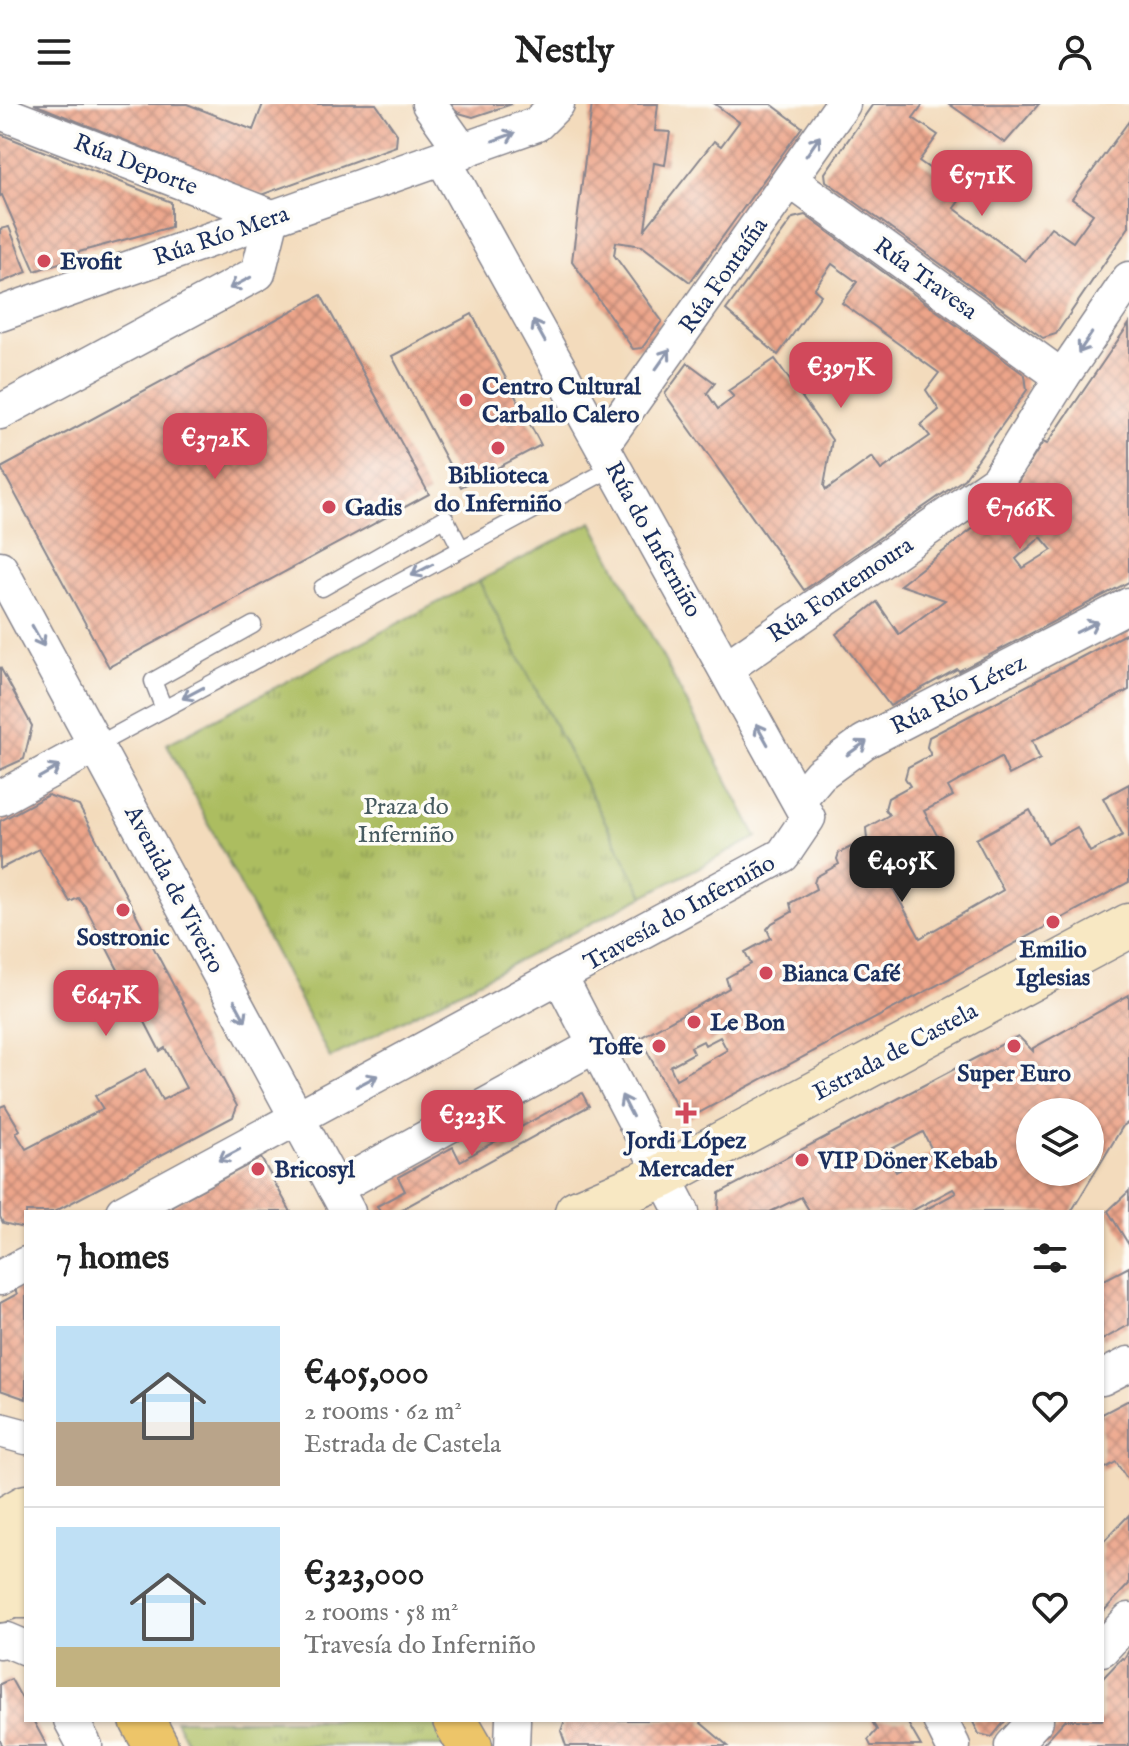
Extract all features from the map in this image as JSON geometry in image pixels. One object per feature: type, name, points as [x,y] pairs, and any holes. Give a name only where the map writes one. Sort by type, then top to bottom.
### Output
[{"type":"highway","points":[[143,1722],[156,1746]]},
{"type":"highway","points":[[460,1722],[505,1740]]},
{"type":"main road","name":"Estrada de Castela","points":[[613,1210],[672,1194],[1129,926]]},
{"type":"main road","name":"Estrada de Castela","points":[[588,1210],[672,1194]]},
{"type":"main road","points":[[0,1568],[24,1555]]},
{"type":"main road","points":[[0,1600],[24,1596]]},
{"type":"street","name":"Rúa do Inferniño","points":[[429,104],[608,456],[726,668]]},
{"type":"street","name":"Rúa Río Mera","points":[[0,314],[537,124],[557,104]]},
{"type":"street","name":"Rúa Fontaíña","points":[[608,456],[843,104]]},
{"type":"street","name":"Rúa Deporte","points":[[0,112],[272,217]]},
{"type":"street","name":"Rúa Travesa","points":[[790,180],[1062,377]]},
{"type":"street","points":[[0,412],[258,273],[272,217]]},
{"type":"street","name":"Rúa Fontemoura","points":[[726,668],[997,481],[1062,377],[1129,279]]},
{"type":"street","name":"Avenida de Viveiro","points":[[0,568],[342,1200]]},
{"type":"street","name":"Rúa Río Lérez","points":[[799,799],[820,774],[864,742],[1129,605]]},
{"type":"street","points":[[726,668],[799,799]]},
{"type":"street","points":[[0,798],[97,745]]},
{"type":"street","name":"Travesía do Inferniño","points":[[127,1210],[783,855],[808,818],[799,799]]},
{"type":"street","name":"Travesía do Inferniño","points":[[560,977],[672,1194]]},
{"type":"street","points":[[342,1200],[596,1045]]},
{"type":"street","points":[[1104,1377],[1129,1364]]},
{"type":"street","points":[[0,1430],[24,1436]]},
{"type":"street","points":[[1104,1647],[1129,1620]]},
{"type":"street","points":[[0,1641],[7,1640],[24,1647]]},
{"type":"street","points":[[72,1722],[85,1746]]},
{"type":"street","points":[[941,1722],[953,1746]]},
{"type":"street","points":[[1012,1746],[1034,1722]]},
{"type":"lane","points":[[97,745],[461,549],[608,456]]},
{"type":"lane","points":[[322,588],[445,518],[461,549]]},
{"type":"lane","points":[[164,709],[153,681],[253,625]]},
{"type":"green space","points":[[592,522],[757,837],[644,896],[479,581]]},
{"type":"green space","name":"Praza do Inferniño","points":[[479,581],[644,896],[330,1058],[167,744]]},
{"type":"green space","points":[[176,1722],[434,1722],[448,1746],[189,1746]]},
{"type":"building","points":[[34,104],[187,104],[253,130],[263,104],[376,104],[397,134],[396,146],[261,195]]},
{"type":"building","points":[[445,104],[512,104],[473,117]]},
{"type":"building","points":[[592,104],[658,104],[655,131],[670,132],[665,165],[654,163],[645,229],[714,141],[721,146],[739,122],[715,104],[771,104],[802,127],[690,282],[642,246],[616,242],[614,255],[662,321],[642,348],[633,349],[572,261]]},
{"type":"building","points":[[873,104],[923,104],[913,118],[938,135],[919,161],[965,193],[954,208],[1025,261],[1051,227],[1073,242],[1093,214],[1072,199],[1129,121],[1129,227],[1056,334],[1043,338],[826,181],[825,173]]},
{"type":"building","points":[[949,104],[1039,104],[1005,143]]},
{"type":"building","points":[[0,134],[171,202],[171,227],[64,256],[65,261],[35,271],[0,196]]},
{"type":"building","points":[[805,215],[1025,375],[1027,390],[964,479],[804,590],[665,394],[688,363],[715,383],[707,393],[718,409],[734,397],[728,391],[775,359],[832,440],[824,486],[826,490],[872,457],[881,470],[930,436],[921,425],[939,410],[926,390],[939,373],[842,303],[857,282],[832,264],[814,289],[821,295],[778,355],[726,310],[793,218]]},
{"type":"building","points":[[9,227],[27,272],[0,283],[0,229]]},
{"type":"building","points":[[321,295],[429,494],[109,667],[1,468]]},
{"type":"building","name":"Centro Cultural Carballo Calero","points":[[472,314],[541,445],[461,487],[392,356]]},
{"type":"building","points":[[1129,324],[1129,582],[890,706],[836,634],[877,602],[899,634],[945,600],[900,585],[997,510],[1043,442],[1047,444]],"holes":[[[1041,537],[1052,550],[1023,568],[1016,559]]]},
{"type":"building","points":[[1129,632],[1129,690],[1032,741],[1040,759],[1009,775],[1001,757],[948,787],[953,796],[924,811],[947,854],[918,870],[909,851],[881,866],[920,938],[1003,890],[976,839],[1030,810],[1048,843],[1077,827],[1090,852],[1123,835],[1103,798],[1129,784],[1129,882],[684,1121],[640,1038],[729,988],[726,978],[751,964],[745,952],[771,938],[767,929],[792,912],[790,903],[816,889],[816,877],[839,864],[839,853],[867,839],[866,828],[889,815],[885,809],[888,798],[910,786],[905,778],[908,767],[931,755],[927,747],[929,737]],"holes":[[[720,1037],[727,1050],[676,1079],[670,1066],[694,1053],[691,1047],[703,1041],[705,1045]]]},
{"type":"building","points":[[0,667],[32,726],[24,759],[0,770]]},
{"type":"building","points":[[48,795],[79,806],[237,1106],[233,1117],[58,1210],[24,1210],[23,1228],[3,1223],[0,1217],[0,1107],[5,1105],[20,1130],[16,1133],[26,1149],[103,1109],[95,1096],[145,1069],[162,1100],[186,1088],[165,1048],[160,1051],[85,906],[78,898],[70,902],[39,849],[0,869],[0,821]]},
{"type":"building","points":[[1129,995],[1129,1122],[1123,1126],[1104,1157],[1104,1098],[1016,1098],[1016,1186],[1087,1186],[1072,1210],[925,1210],[956,1193],[953,1189],[914,1210],[809,1210],[801,1197],[774,1210],[718,1210],[719,1193],[1018,1036],[1033,1051],[1033,1048]],"holes":[[[923,1132],[933,1152],[896,1172],[886,1152]]]},
{"type":"building","points":[[582,1093],[589,1106],[401,1210],[379,1210],[377,1206],[405,1191],[398,1177],[453,1147],[460,1161]]},
{"type":"building","points":[[261,1158],[290,1210],[174,1210],[171,1206]]},
{"type":"building","points":[[1129,1191],[1129,1245],[1108,1211]]},
{"type":"building","points":[[1129,1267],[1129,1325],[1104,1339],[1104,1280]]},
{"type":"building","points":[[24,1284],[24,1398],[0,1390],[0,1303],[17,1294],[15,1289]]},
{"type":"building","points":[[1129,1400],[1127,1479],[1116,1462],[1104,1469],[1104,1413]]},
{"type":"building","points":[[1129,1515],[1129,1584],[1104,1611],[1104,1541]]},
{"type":"building","points":[[1129,1650],[1129,1746],[1041,1746],[1063,1722],[1104,1722],[1104,1677],[1124,1659]]},
{"type":"building","points":[[11,1679],[24,1702],[24,1722],[34,1722],[47,1746],[3,1746],[0,1741],[0,1684]]},
{"type":"building","points":[[564,1722],[702,1722],[728,1746],[566,1746],[561,1731]]},
{"type":"building","points":[[872,1722],[907,1722],[921,1746],[871,1746],[868,1740],[877,1730]]},
{"type":"building","points":[[973,1722],[1004,1722],[992,1737],[979,1734]]},
{"type":"place","name":"Evofit","points":[[44,261]]},
{"type":"place","name":"Centro Cultural Carballo Calero","points":[[466,400]]},
{"type":"place","name":"Biblioteca do Inferniño","points":[[498,448]]},
{"type":"place","name":"Gadis","points":[[329,507]]},
{"type":"place","name":"Sostronic","points":[[123,910]]},
{"type":"place","name":"Emilio Iglesias","points":[[1053,922]]},
{"type":"place","name":"Bianca Café","points":[[766,973]]},
{"type":"place","name":"Le Bon","points":[[694,1022]]},
{"type":"place","name":"Toffe","points":[[659,1046]]},
{"type":"place","name":"Super Euro","points":[[1014,1046]]},
{"type":"place","name":"Jordi López Mercader","points":[[686,1113]]},
{"type":"place","name":"VIP Döner Kebab","points":[[802,1160]]},
{"type":"place","name":"Bricosyl","points":[[258,1169]]}]
